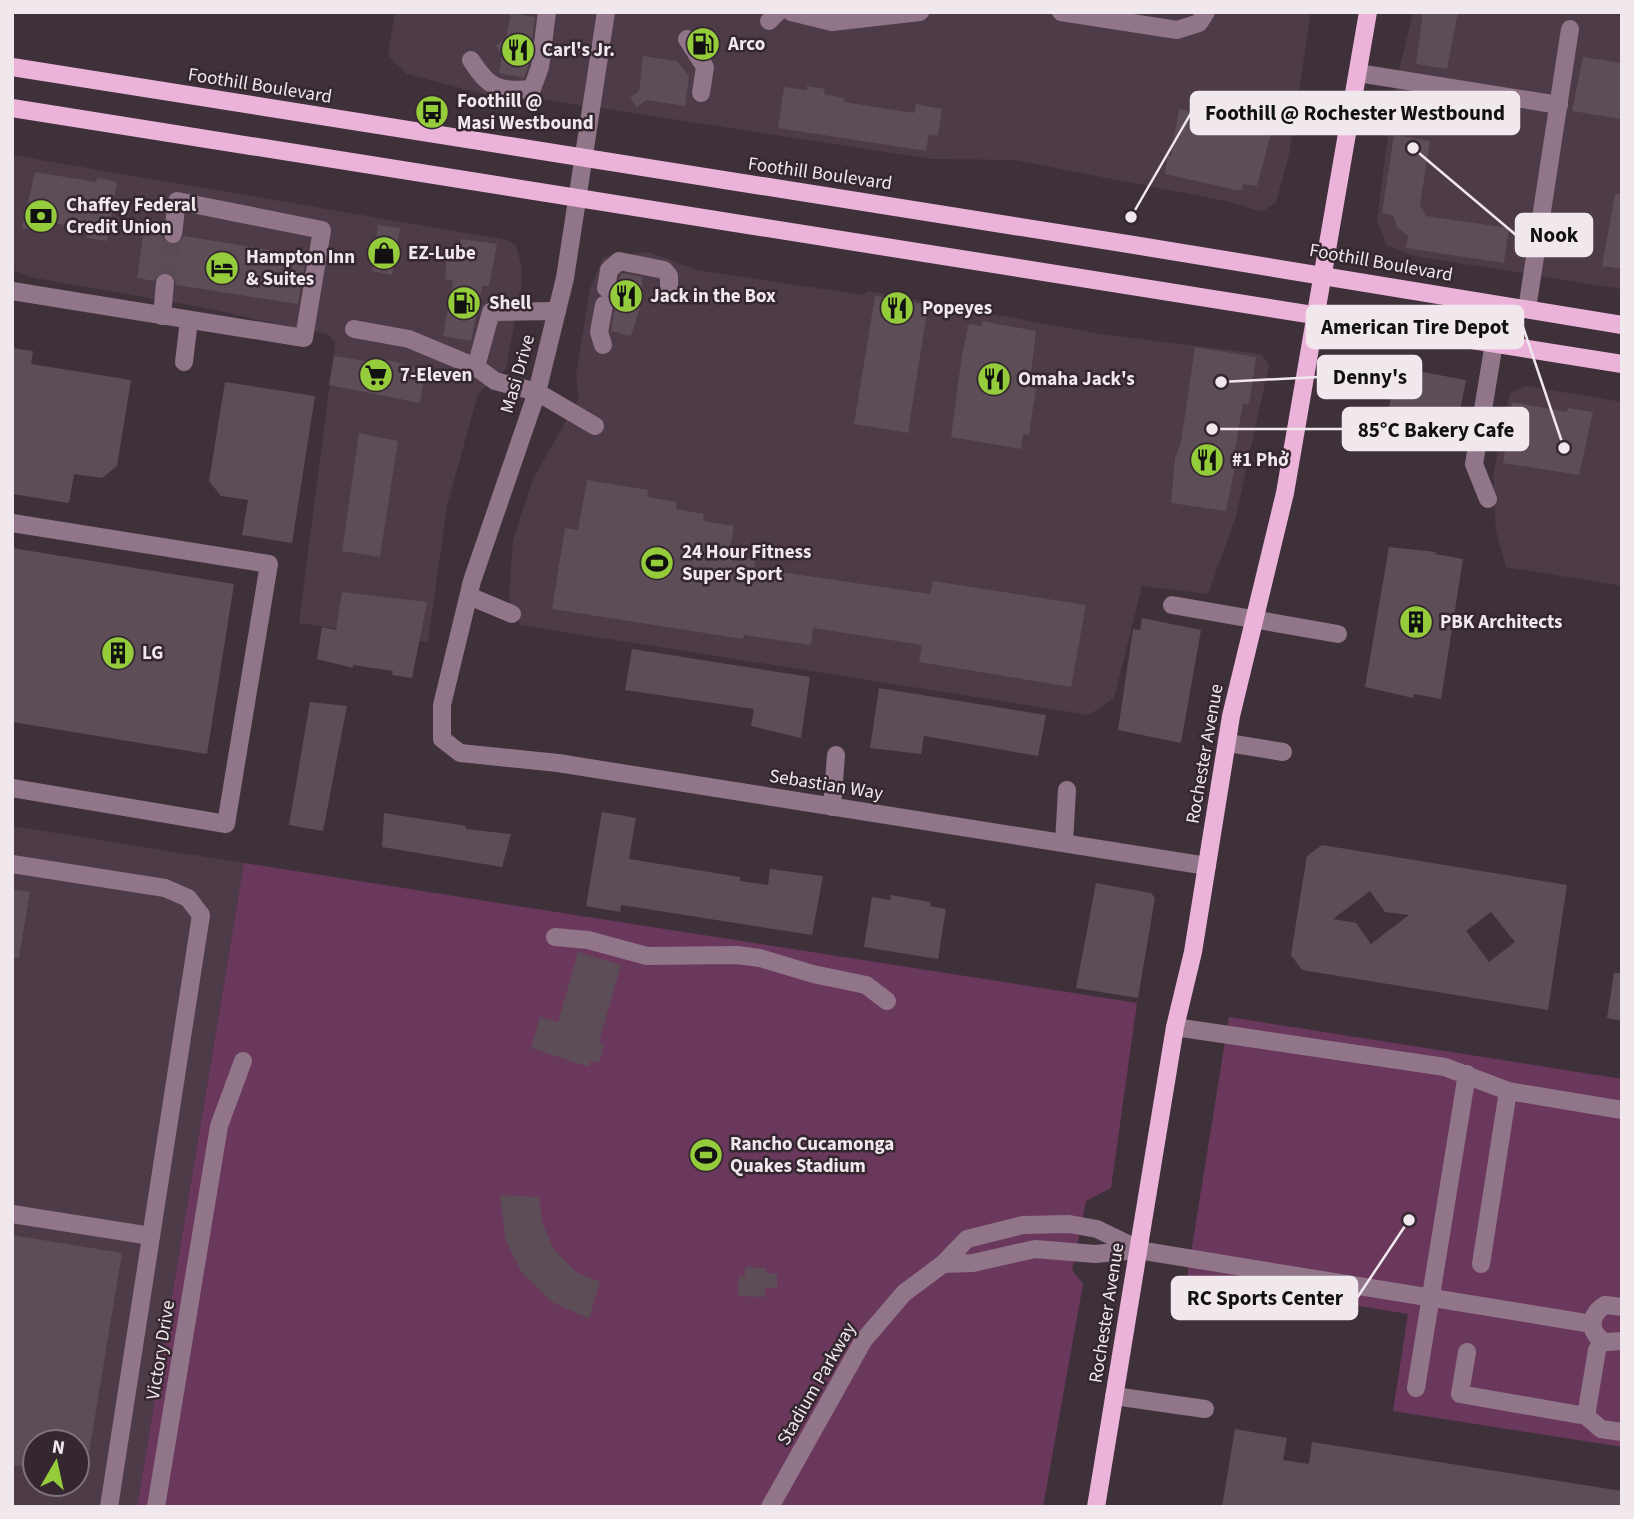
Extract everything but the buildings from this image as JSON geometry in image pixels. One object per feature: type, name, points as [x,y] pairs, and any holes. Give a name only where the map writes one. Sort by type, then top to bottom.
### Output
[{"type":"main road","name":"Rochester Avenue","points":[[1096,1507],[1175,1027],[1228,743],[1254,619],[1285,493],[1368,12]]},
{"type":"main road","name":"Foothill Boulevard","points":[[12,67],[583,159],[956,214],[1622,325]]},
{"type":"main road","points":[[12,108],[1622,364]]},
{"type":"street","points":[[471,60],[485,82],[498,88],[532,89],[540,67],[547,12]]},
{"type":"street","name":"Masi Drive","points":[[442,739],[442,705],[469,596],[537,392],[557,311],[606,12]]},
{"type":"street","points":[[791,12],[832,22],[914,13]]},
{"type":"street","points":[[1061,12],[1177,30],[1199,23],[1206,12]]},
{"type":"street","points":[[1527,309],[1570,29]]},
{"type":"street","points":[[687,39],[705,67],[701,93]]},
{"type":"street","points":[[1358,73],[1559,105]]},
{"type":"street","points":[[12,291],[304,338],[322,230],[177,201],[173,234]]},
{"type":"street","points":[[603,345],[599,331],[609,270],[619,261],[657,266],[669,276],[669,286]]},
{"type":"street","points":[[162,316],[165,283]]},
{"type":"street","points":[[476,367],[491,312],[557,311]]},
{"type":"street","points":[[184,362],[189,320]]},
{"type":"street","points":[[354,328],[409,339],[476,367],[495,381],[537,392],[595,426]]},
{"type":"street","points":[[1488,499],[1474,464],[1494,343]]},
{"type":"street","points":[[12,523],[269,564],[226,824],[12,788]]},
{"type":"street","points":[[469,596],[512,614]]},
{"type":"street","points":[[1172,605],[1338,634]]},
{"type":"street","name":"Sebastian Way","points":[[442,739],[460,753],[558,763],[1207,866]]},
{"type":"street","points":[[1228,743],[1283,752]]},
{"type":"street","points":[[832,807],[836,755]]},
{"type":"street","points":[[1064,843],[1067,790]]},
{"type":"street","points":[[12,864],[165,888],[187,898],[201,915],[109,1507]]},
{"type":"street","points":[[555,937],[588,940],[647,956],[737,955],[760,958],[813,974],[866,985],[887,1001]]},
{"type":"street","points":[[1175,1027],[1445,1067],[1508,1091],[1622,1110]]},
{"type":"street","name":"Victory Drive","points":[[156,1507],[219,1126],[243,1061]]},
{"type":"street","points":[[1416,1388],[1467,1074]]},
{"type":"street","points":[[1481,1264],[1508,1091]]},
{"type":"street","points":[[12,1214],[151,1236]]},
{"type":"street","name":"Stadium Parkway","points":[[770,1507],[863,1341],[904,1293],[943,1265],[967,1239],[1001,1228],[1045,1223],[1097,1229],[1138,1250]]},
{"type":"street","points":[[943,1265],[973,1263],[1035,1249],[1095,1254],[1138,1250],[1592,1324]]},
{"type":"street","points":[[1617,1302],[1599,1309],[1592,1324],[1594,1334],[1602,1340],[1611,1344],[1622,1341]]},
{"type":"street","points":[[1586,1416],[1597,1350],[1602,1340]]},
{"type":"street","points":[[1467,1352],[1460,1394],[1586,1416],[1601,1429],[1622,1432]]},
{"type":"street","points":[[1114,1396],[1205,1409]]},
{"type":"shaded area","points":[[395,12],[1311,12],[1289,155],[1276,202],[1262,212],[1231,202],[1015,160],[932,159],[541,99],[491,96],[407,74],[388,56]]},
{"type":"shaded area","points":[[1413,12],[1602,12],[1622,16],[1622,289],[1414,256],[1386,245],[1377,219],[1393,96]]},
{"type":"shaded area","points":[[12,155],[507,240],[516,246],[521,264],[521,290],[506,368],[478,394],[447,506],[428,642],[299,623],[335,343],[329,335],[200,307],[35,278],[12,270]]},
{"type":"shaded area","points":[[649,252],[697,270],[863,295],[868,291],[1100,334],[1261,354],[1269,365],[1236,516],[1208,594],[1142,586],[1114,698],[1089,715],[520,625],[509,597],[513,540],[533,479],[579,398],[576,375],[590,289],[603,257]]},
{"type":"shaded area","points":[[1526,386],[1622,402],[1622,586],[1506,567],[1496,531],[1493,474],[1510,393]]},
{"type":"shaded area","points":[[12,826],[244,863],[137,1507],[12,1507]]},
{"type":"shaded area","points":[[244,863],[1137,1003],[1111,1188],[1086,1201],[1072,1270],[1083,1284],[1043,1507],[137,1507]]},
{"type":"shaded area","points":[[1229,1017],[1622,1079],[1622,1447],[1393,1411],[1408,1314],[1187,1278]]},
{"type":"tunnel","points":[[165,283],[173,234]]},
{"type":"place","name":"Arco","points":[[703,44]]},
{"type":"place","name":"Carl's Jr.","points":[[518,50]]},
{"type":"place","name":"Foothill @ Masi Westbound","points":[[432,112]]},
{"type":"place","name":"Nook","points":[[1413,148]]},
{"type":"place","name":"Chaffey Federal Credit Union","points":[[41,216]]},
{"type":"place","name":"Foothill @ Rochester Westbound","points":[[1131,217]]},
{"type":"place","name":"EZ-Lube","points":[[384,253]]},
{"type":"place","name":"Hampton Inn & Suites","points":[[222,268]]},
{"type":"place","name":"Jack in the Box","points":[[626,296]]},
{"type":"place","name":"Shell","points":[[464,303]]},
{"type":"place","name":"Popeyes","points":[[897,308]]},
{"type":"place","name":"7-Eleven","points":[[376,375]]},
{"type":"place","name":"Omaha Jack's","points":[[994,379]]},
{"type":"place","name":"Denny's","points":[[1221,382]]},
{"type":"place","name":"85°C Bakery Cafe","points":[[1212,429]]},
{"type":"place","name":"American Tire Depot","points":[[1564,448]]},
{"type":"place","name":"#1 Phở","points":[[1207,460]]},
{"type":"place","name":"24 Hour Fitness Super Sport","points":[[657,563]]},
{"type":"place","name":"PBK Architects","points":[[1416,622]]},
{"type":"place","name":"LG","points":[[118,653]]},
{"type":"place","name":"Rancho Cucamonga Quakes Stadium","points":[[706,1155]]},
{"type":"place","name":"RC Sports Center","points":[[1409,1220]]}]
